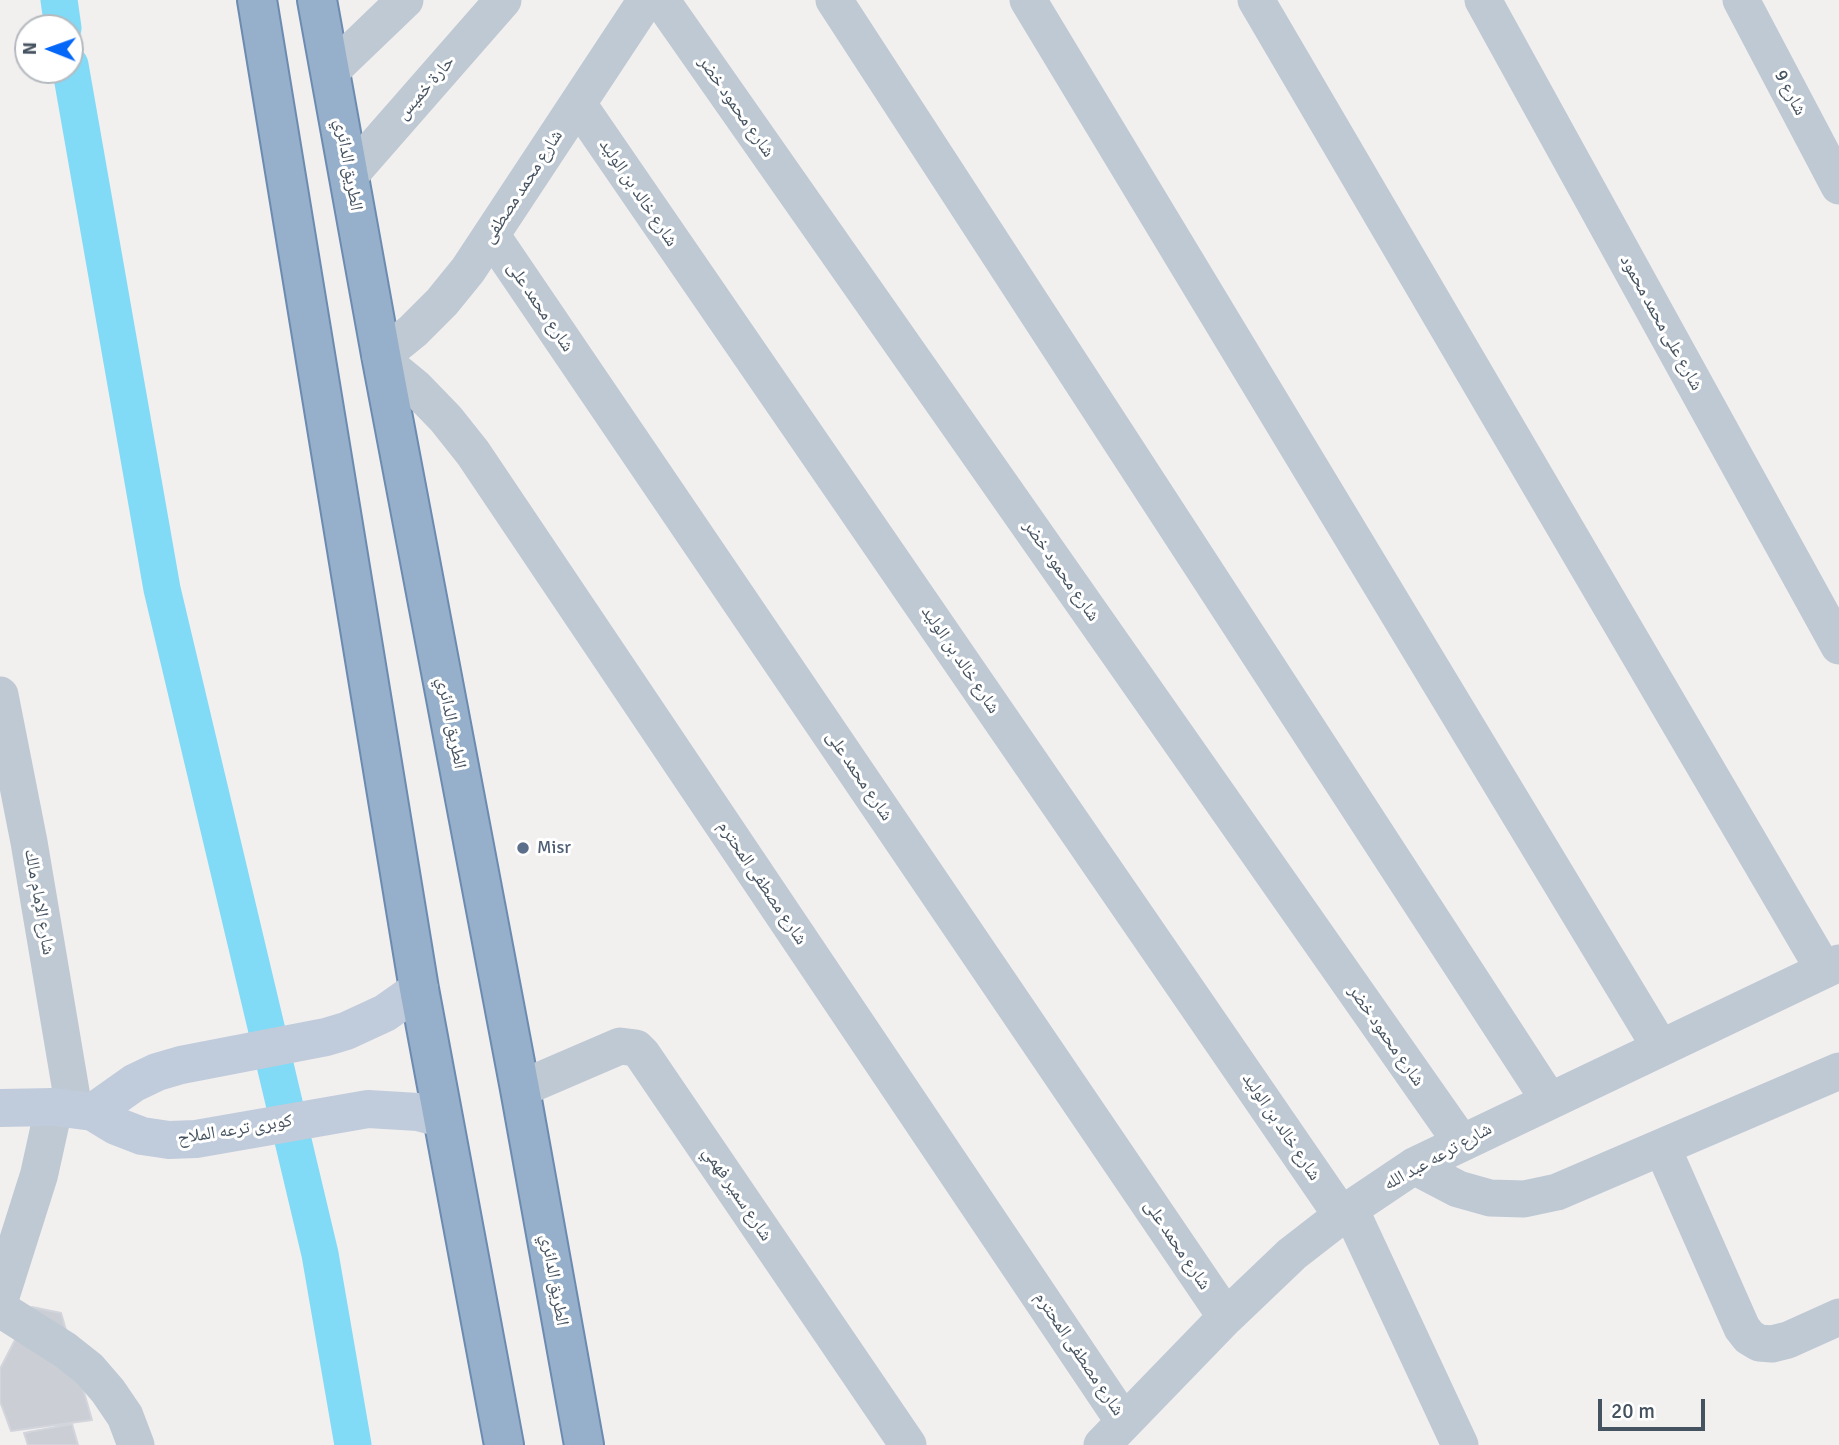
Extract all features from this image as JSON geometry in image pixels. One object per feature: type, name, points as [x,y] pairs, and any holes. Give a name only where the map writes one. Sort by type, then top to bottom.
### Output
[{"type":"highway","points":[[257,0],[419,989],[504,1445]]},
{"type":"highway","name":"الطريق الدائري","points":[[317,0],[381,359],[520,1089],[584,1445]]},
{"type":"main road","points":[[0,1108],[74,1109],[181,1065],[326,1037],[366,1023],[419,989]]},
{"type":"main road","name":"كوبرى ترعه الملاح","points":[[74,1109],[142,1136],[169,1140],[196,1139],[343,1112],[392,1109],[442,1118]]},
{"type":"street","points":[[331,71],[405,0]]},
{"type":"street","name":"حارة خميس","points":[[349,176],[503,0]]},
{"type":"street","name":"شارع محمد مصطفى","points":[[381,359],[442,302],[492,236],[646,0]]},
{"type":"street","name":"شارع محمود خضر","points":[[662,0],[1461,1142]]},
{"type":"street","points":[[834,0],[1549,1100]]},
{"type":"street","points":[[1028,0],[1660,1047]]},
{"type":"street","points":[[1256,0],[1832,967]]},
{"type":"street","name":"شارع على محمد محمود","points":[[1483,0],[1839,646]]},
{"type":"street","name":"شارع 9","points":[[1741,0],[1834,166]]},
{"type":"street","name":"شارع خالد بن الوليد","points":[[578,104],[1346,1212],[1460,1445]]},
{"type":"street","name":"شارع محمد على","points":[[492,236],[1226,1317]]},
{"type":"street","name":"شارع مصطفى المحترم","points":[[381,359],[416,388],[446,419],[473,453],[1113,1433]]},
{"type":"street","name":"شارع الإمام مالك","points":[[0,695],[15,849],[74,1109]]},
{"type":"street","name":"شارع ترعه عبد الله","points":[[1113,1433],[1226,1317],[1293,1254],[1346,1212],[1414,1166],[1832,967]]},
{"type":"street","name":"شارع سمير فهمي","points":[[520,1089],[620,1045],[636,1048],[908,1445]]},
{"type":"street","points":[[1414,1166],[1458,1189],[1490,1198],[1524,1199],[1557,1192],[1839,1072]]},
{"type":"street","points":[[0,1298],[39,1175],[74,1109]]},
{"type":"street","points":[[1662,1147],[1742,1328],[1749,1337],[1759,1343],[1772,1344],[1788,1340],[1839,1317]]},
{"type":"street","points":[[0,1309],[65,1350],[89,1369],[125,1416],[136,1445]]},
{"type":"building","points":[[32,1307],[61,1313],[92,1420],[11,1431],[0,1401],[0,1369]]},
{"type":"building","points":[[72,1424],[78,1445],[28,1445],[24,1433]]},
{"type":"waterway","points":[[59,0],[61,14]]},
{"type":"waterway","points":[[73,84],[162,589],[320,1254],[353,1445]]},
{"type":"place","name":"Misr","points":[[523,848]]}]
